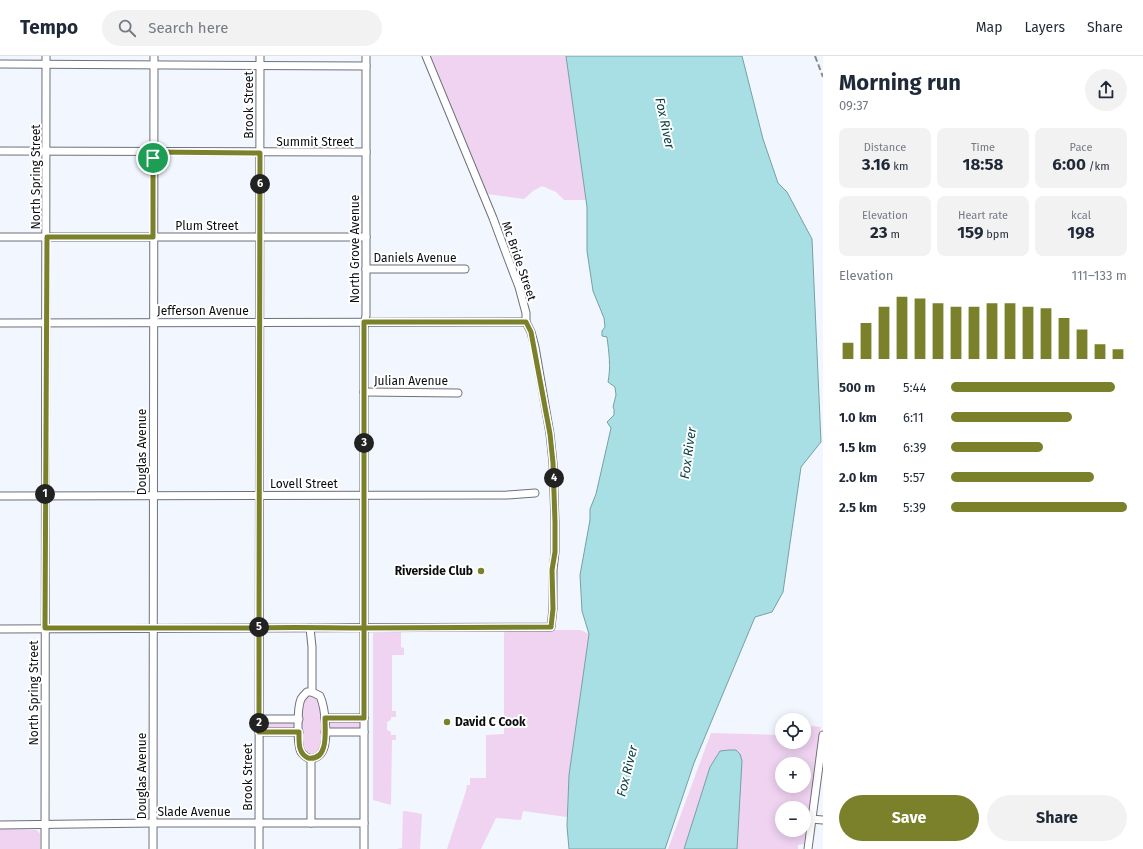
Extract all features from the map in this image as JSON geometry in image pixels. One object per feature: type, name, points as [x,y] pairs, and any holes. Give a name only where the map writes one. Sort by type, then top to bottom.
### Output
[{"type":"street","name":"North Spring Street","points":[[45,849],[47,237],[46,56]]},
{"type":"street","name":"Douglas Avenue","points":[[153,849],[154,56]]},
{"type":"street","name":"Brook Street","points":[[259,849],[260,56]]},
{"type":"street","name":"North Grove Avenue","points":[[364,849],[364,322],[366,316],[366,56]]},
{"type":"street","name":"Mc Bride Street","points":[[364,628],[551,627],[553,609],[552,570],[555,530],[553,463],[550,434],[535,347],[531,332],[526,322],[526,313],[519,287],[426,56]]},
{"type":"street","points":[[0,64],[366,66]]},
{"type":"street","name":"Summit Street","points":[[0,151],[260,153],[366,152]]},
{"type":"street","name":"Plum Street","points":[[0,237],[366,238]]},
{"type":"street","name":"Daniels Avenue","points":[[366,269],[465,269]]},
{"type":"street","name":"Jefferson Avenue","points":[[0,322],[526,322]]},
{"type":"street","name":"Julian Avenue","points":[[364,392],[458,393]]},
{"type":"street","name":"Lovell Street","points":[[0,496],[507,495],[535,493]]},
{"type":"street","points":[[310,628],[312,641],[312,692]]},
{"type":"street","points":[[0,629],[364,628]]},
{"type":"street","points":[[312,692],[320,696],[323,703],[325,718],[322,753],[311,759],[301,752],[299,745],[299,707],[301,699],[305,694],[312,692]]},
{"type":"street","points":[[325,718],[364,718]]},
{"type":"street","points":[[258,719],[299,719]]},
{"type":"street","points":[[259,732],[299,732]]},
{"type":"street","points":[[325,732],[364,732]]},
{"type":"street","points":[[823,735],[811,819],[823,820]]},
{"type":"street","points":[[311,759],[311,822]]},
{"type":"street","name":"Slade Avenue","points":[[0,825],[364,822]]},
{"type":"street","points":[[808,849],[809,837]]},
{"type":"shaded area","points":[[429,56],[566,56],[586,200],[564,200],[556,192],[542,186],[533,191],[524,199],[487,194]]},
{"type":"shaded area","points":[[505,630],[581,630],[589,634],[569,775],[567,817],[523,811],[521,820],[496,818],[481,849],[447,849],[467,785],[470,785],[470,778],[486,778],[486,735],[504,734]]},
{"type":"shaded area","points":[[401,632],[401,647],[404,648],[404,655],[392,655],[392,711],[396,711],[396,717],[391,717],[391,720],[387,722],[387,730],[391,732],[391,735],[396,735],[396,740],[392,740],[391,805],[373,800],[373,633]]},
{"type":"shaded area","points":[[312,696],[318,698],[321,711],[322,740],[317,753],[310,755],[306,753],[302,743],[301,718],[304,700]]},
{"type":"shaded area","points":[[359,721],[360,729],[330,730],[328,722]]},
{"type":"shaded area","points":[[263,722],[294,722],[296,724],[296,728],[263,729]]},
{"type":"shaded area","points":[[811,726],[821,727],[810,801],[775,801],[775,837],[805,837],[804,844],[798,845],[798,849],[668,849],[711,733],[775,735],[775,749],[811,749]]},
{"type":"shaded area","points":[[403,811],[422,814],[420,849],[397,849],[402,848]]},
{"type":"shaded area","points":[[0,829],[37,830],[40,834],[40,849],[0,849]]},
{"type":"water","name":"Fox River","points":[[566,56],[742,56],[763,139],[778,183],[787,192],[812,239],[821,442],[801,467],[783,592],[772,612],[755,617],[694,763],[665,849],[569,849],[567,826],[569,775],[589,634],[582,611],[580,575],[590,520],[590,509],[596,494],[611,428],[607,422],[614,415],[613,407],[616,395],[615,387],[608,382],[610,365],[607,337],[602,336],[602,331],[605,327],[604,318],[593,291],[587,251],[587,207]]},
{"type":"water","points":[[736,750],[740,754],[742,761],[737,849],[684,849],[710,767],[720,751]]},
{"type":"railway","points":[[815,56],[823,77]]},
{"type":"place","name":"Riverside Club","points":[[481,571]]},
{"type":"place","name":"David C Cook","points":[[447,722]]},
{"type":"route","points":[[153,158],[153,152],[260,153],[259,628],[364,628],[429,628],[551,627],[553,609],[552,570],[555,552],[555,493],[553,463],[550,434],[531,332],[526,322],[364,322],[364,628],[364,636],[364,718],[325,718],[324,748],[322,753],[315,758],[308,758],[301,752],[299,745],[299,732],[259,732],[259,628],[45,628],[47,237],[153,237],[153,158]]}]
